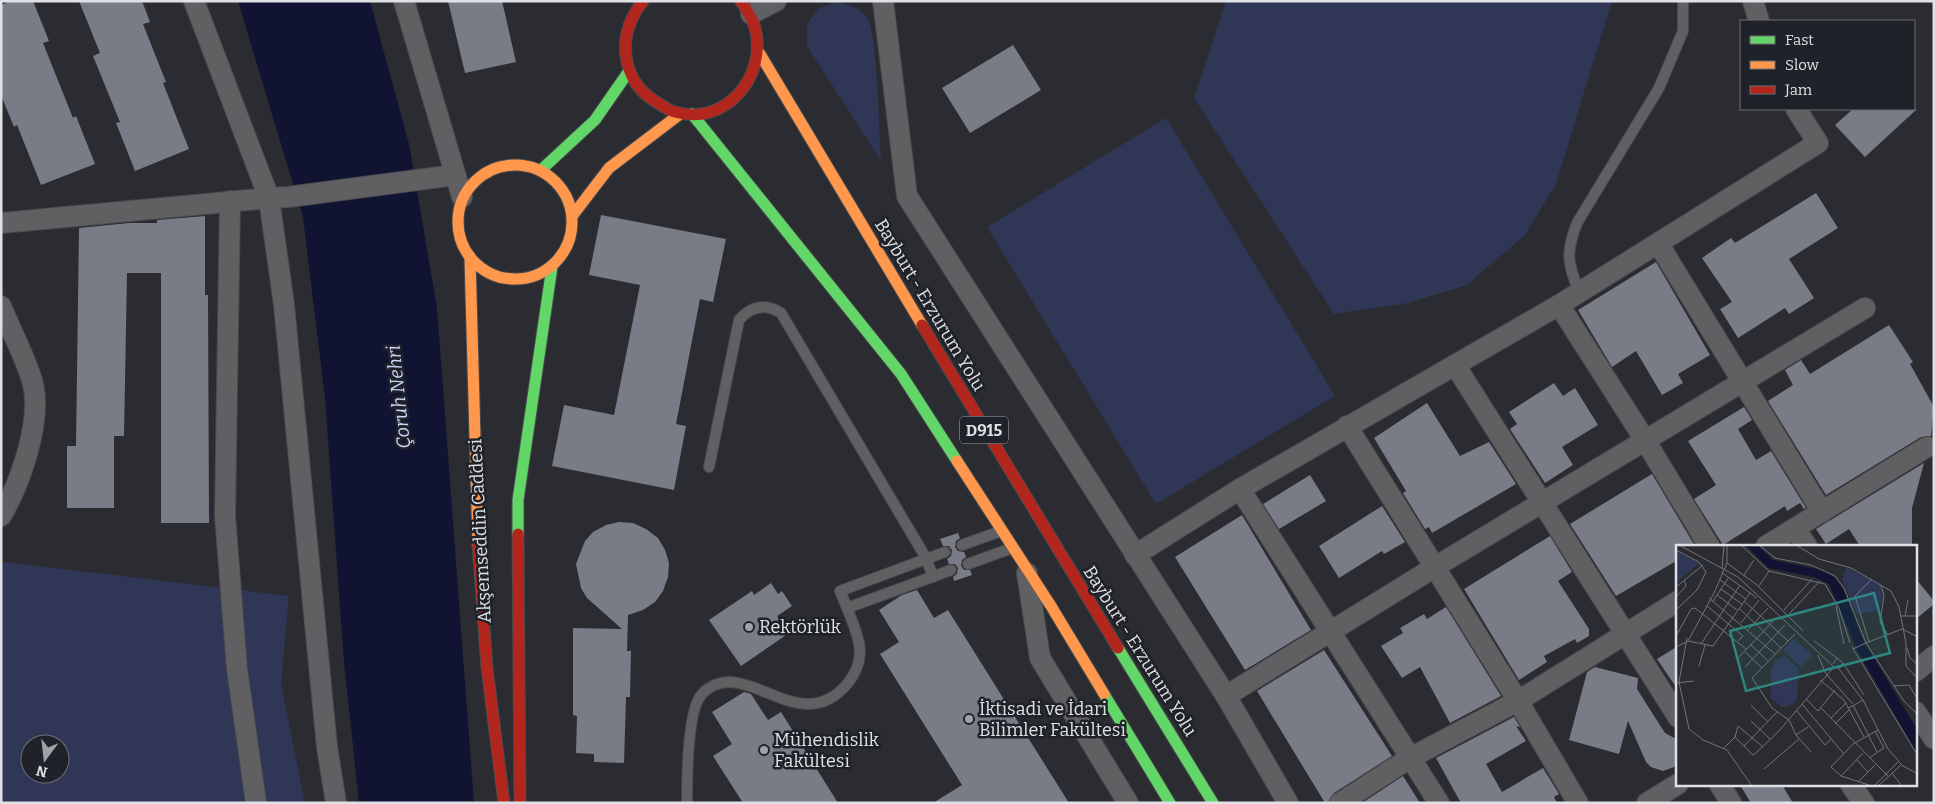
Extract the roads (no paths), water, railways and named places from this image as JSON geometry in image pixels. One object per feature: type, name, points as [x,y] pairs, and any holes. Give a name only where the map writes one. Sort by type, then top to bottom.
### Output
[{"type":"main road","points":[[643,1],[634,11],[627,29],[624,50],[629,71],[641,91],[659,106],[686,114]]},
{"type":"main road","name":"Bayburt - Erzurum Yolu","points":[[686,114],[711,112],[729,103],[744,90],[755,74],[760,54],[759,33],[746,7]]},
{"type":"main road","points":[[621,15],[627,29]]},
{"type":"main road","name":"Bayburt - Erzurum Yolu","points":[[760,54],[984,431],[1213,803]]},
{"type":"main road","points":[[541,170],[595,120],[629,71]]},
{"type":"main road","points":[[572,215],[609,168],[686,114]]},
{"type":"main road","name":"D915","points":[[686,114],[901,374],[1002,530],[1170,803]]},
{"type":"main road","name":"Akşemseddin Caddesi","points":[[519,164],[541,170],[556,182],[568,197],[572,215],[572,235],[564,252],[552,267],[532,278],[509,280],[487,273],[470,258],[459,239],[457,218],[462,196],[476,178],[496,167],[519,164]]},
{"type":"main road","name":"Akşemseddin Caddesi","points":[[470,258],[477,507],[492,723],[504,803]]},
{"type":"main road","name":"Akşemseddin Caddesi","points":[[520,803],[518,500],[552,267]]},
{"type":"street","points":[[194,1],[278,198],[284,305],[327,747],[336,803]]},
{"type":"street","points":[[404,1],[462,196]]},
{"type":"street","points":[[746,7],[776,1]]},
{"type":"street","points":[[883,1],[907,196],[1226,696],[1288,803]]},
{"type":"street","points":[[1753,1],[1760,20]]},
{"type":"street","points":[[1135,555],[1240,489],[1346,426],[1456,365],[1579,293],[1818,143],[1797,110]]},
{"type":"street","points":[[1,222],[278,198],[430,180],[455,175]]},
{"type":"street","points":[[230,202],[225,515],[237,669],[256,803]]},
{"type":"street","points":[[1658,243],[1822,512]]},
{"type":"street","points":[[1559,305],[1645,440],[1708,545]]},
{"type":"street","points":[[1,306],[33,385],[34,404],[26,463],[14,494],[1,516]]},
{"type":"street","points":[[1226,696],[1435,567],[1865,308]]},
{"type":"street","points":[[1456,365],[1676,714]]},
{"type":"street","points":[[1346,426],[1518,701],[1578,803]]},
{"type":"street","points":[[1768,545],[1927,447]]},
{"type":"street","points":[[1240,489],[1439,803]]},
{"type":"street","points":[[1795,529],[1806,545]]},
{"type":"street","points":[[1026,569],[1040,658],[1128,803]]},
{"type":"street","points":[[1340,803],[1410,758],[1518,701],[1676,602]]},
{"type":"street","points":[[1918,669],[1934,656]]},
{"type":"street","points":[[1918,715],[1934,739]]},
{"type":"street","points":[[1647,803],[1676,785]]},
{"type":"street","points":[[1721,786],[1731,803]]},
{"type":"street","points":[[1852,786],[1864,803]]},
{"type":"lane","points":[[1579,293],[1568,258],[1570,241],[1577,223],[1659,88],[1683,31],[1683,1]]},
{"type":"lane","points":[[709,467],[739,320],[751,309],[766,307],[775,309],[781,313],[926,558],[933,577]]},
{"type":"lane","points":[[962,545],[1002,530]]},
{"type":"lane","points":[[968,564],[1013,548]]},
{"type":"lane","points":[[687,803],[690,735],[695,707],[700,696],[710,688],[734,681],[749,685],[778,698],[809,705],[834,696],[855,674],[859,660],[860,643],[840,591],[945,552]]},
{"type":"lane","points":[[847,608],[951,570]]},
{"type":"water","name":"Çoruh Nehri","points":[[238,1],[370,1],[409,144],[437,308],[474,803],[359,803],[344,662],[325,398],[303,217]]},
{"type":"place","name":"Rektörlük","points":[[749,627]]},
{"type":"place","name":"İktisadi ve İdari Bilimler Fakültesi","points":[[969,719]]},
{"type":"place","name":"Mühendislik Fakültesi","points":[[764,750]]}]
